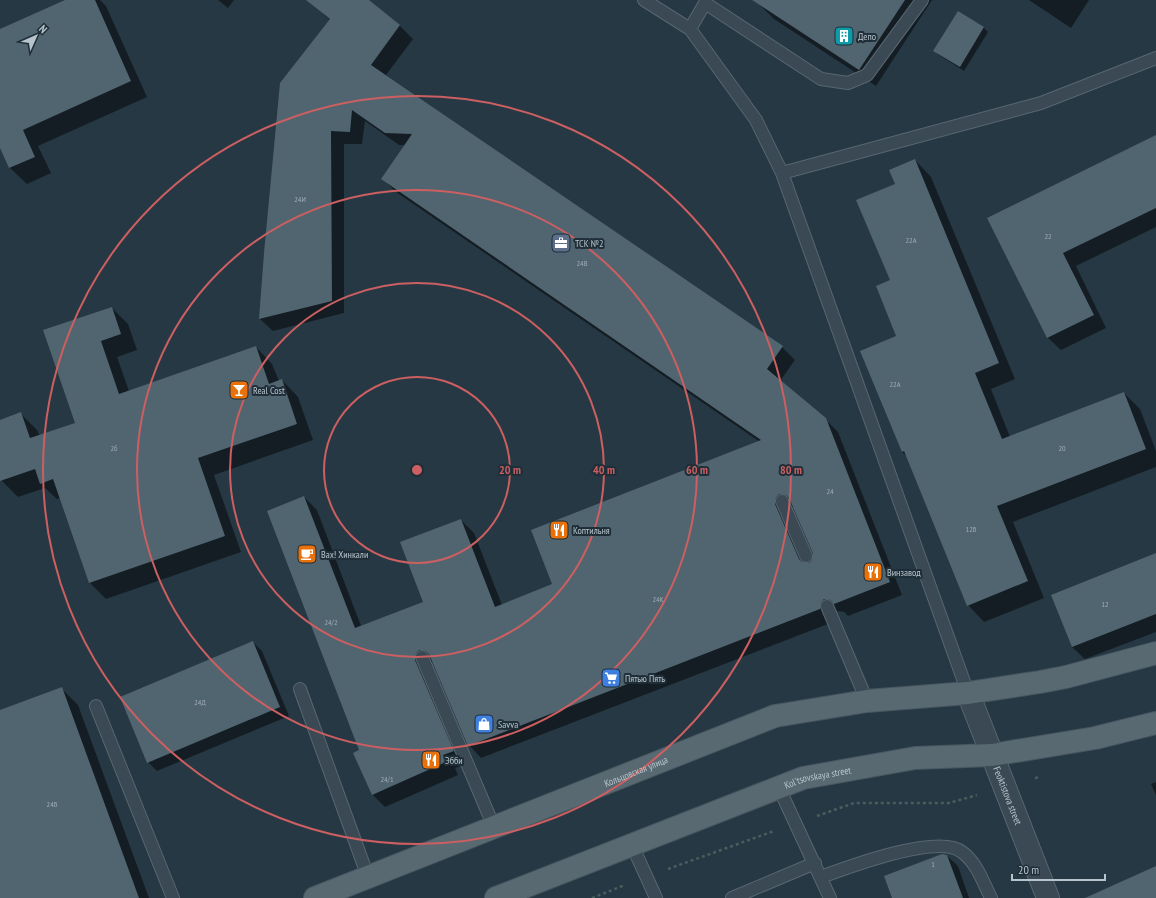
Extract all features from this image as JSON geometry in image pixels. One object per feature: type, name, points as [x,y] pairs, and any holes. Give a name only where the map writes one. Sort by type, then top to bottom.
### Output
[{"type":"main road","points":[[968,693],[1066,677],[1156,653]]},
{"type":"main road","name":"Кольцовская улица","points":[[315,898],[775,716],[867,701],[968,693]]},
{"type":"main road","name":"Kol'tsovskaya street","points":[[499,897],[803,778],[915,758],[992,755],[1095,738],[1156,723]]},
{"type":"street","name":"Feoktistova street","points":[[968,693],[1048,898]]},
{"type":"lane","points":[[644,0],[690,29],[756,120],[782,173],[968,693]]},
{"type":"lane","points":[[690,29],[705,3],[821,79],[848,83],[867,75],[922,0]]},
{"type":"lane","points":[[782,173],[1041,103],[1156,58]]},
{"type":"lane","points":[[782,501],[806,556]]},
{"type":"lane","points":[[827,606],[867,701]]},
{"type":"lane","points":[[422,657],[494,827]]},
{"type":"lane","points":[[300,689],[368,877]]},
{"type":"lane","points":[[96,706],[173,898]]},
{"type":"lane","points":[[779,788],[830,898]]},
{"type":"lane","points":[[632,845],[656,898]]},
{"type":"lane","points":[[821,877],[866,861],[902,851],[943,846],[952,847],[962,851],[973,863],[991,898]]},
{"type":"lane","points":[[732,898],[814,862]]},
{"type":"building","points":[[65,0],[95,0],[131,81],[23,130],[35,157],[9,168],[0,148],[0,29]]},
{"type":"building","points":[[306,0],[369,0],[400,25],[371,65],[783,346],[767,369],[826,418],[890,582],[834,604],[831,600],[824,599],[821,602],[820,609],[468,746],[429,654],[426,651],[419,650],[416,653],[415,660],[454,751],[443,755],[446,762],[372,795],[353,753],[359,750],[267,511],[304,496],[355,628],[423,602],[400,542],[461,519],[495,607],[552,584],[531,530],[761,440],[381,179],[412,134],[385,133],[352,110],[350,132],[331,131],[332,301],[259,319],[280,83],[330,19]],"holes":[[[779,494],[786,495],[789,498],[813,553],[812,560],[809,563],[802,562],[799,559],[775,504],[776,497]]]},
{"type":"building","name":"Депо","points":[[752,0],[905,0],[859,70]]},
{"type":"building","points":[[958,11],[984,27],[960,67],[933,51]]},
{"type":"building","points":[[1156,135],[1156,208],[1063,253],[1094,315],[1047,338],[987,218]]},
{"type":"building","points":[[915,159],[999,363],[975,373],[1002,439],[1124,392],[1146,449],[997,506],[1028,581],[967,606],[904,451],[902,452],[860,351],[896,336],[876,286],[890,280],[856,200],[895,184],[889,170]]},
{"type":"building","points":[[112,307],[121,334],[101,341],[119,394],[256,346],[269,384],[282,379],[297,424],[198,458],[225,536],[89,583],[53,479],[40,484],[35,469],[0,481],[0,420],[21,412],[30,438],[75,423],[43,330]]},
{"type":"building","points":[[1156,553],[1156,614],[1072,647],[1051,595]]},
{"type":"building","points":[[253,641],[280,707],[147,763],[120,697]]},
{"type":"building","points":[[62,687],[139,898],[0,898],[0,710]]},
{"type":"building","points":[[942,854],[947,855],[963,898],[892,898],[884,876]]},
{"type":"building","points":[[1156,866],[1156,898],[1085,898]]},
{"type":"place","name":"Депо","points":[[844,36]]},
{"type":"place","name":"ТСК №2","points":[[561,243]]},
{"type":"place","name":"Real Cost","points":[[239,390]]},
{"type":"place","name":"Коптильня","points":[[559,530]]},
{"type":"place","name":"Вах! Хинкали","points":[[307,554]]},
{"type":"place","name":"Винзавод","points":[[873,572]]},
{"type":"place","name":"Пятью Пять","points":[[611,678]]},
{"type":"place","name":"Savva","points":[[484,724]]},
{"type":"place","name":"Эбби","points":[[431,760]]}]
